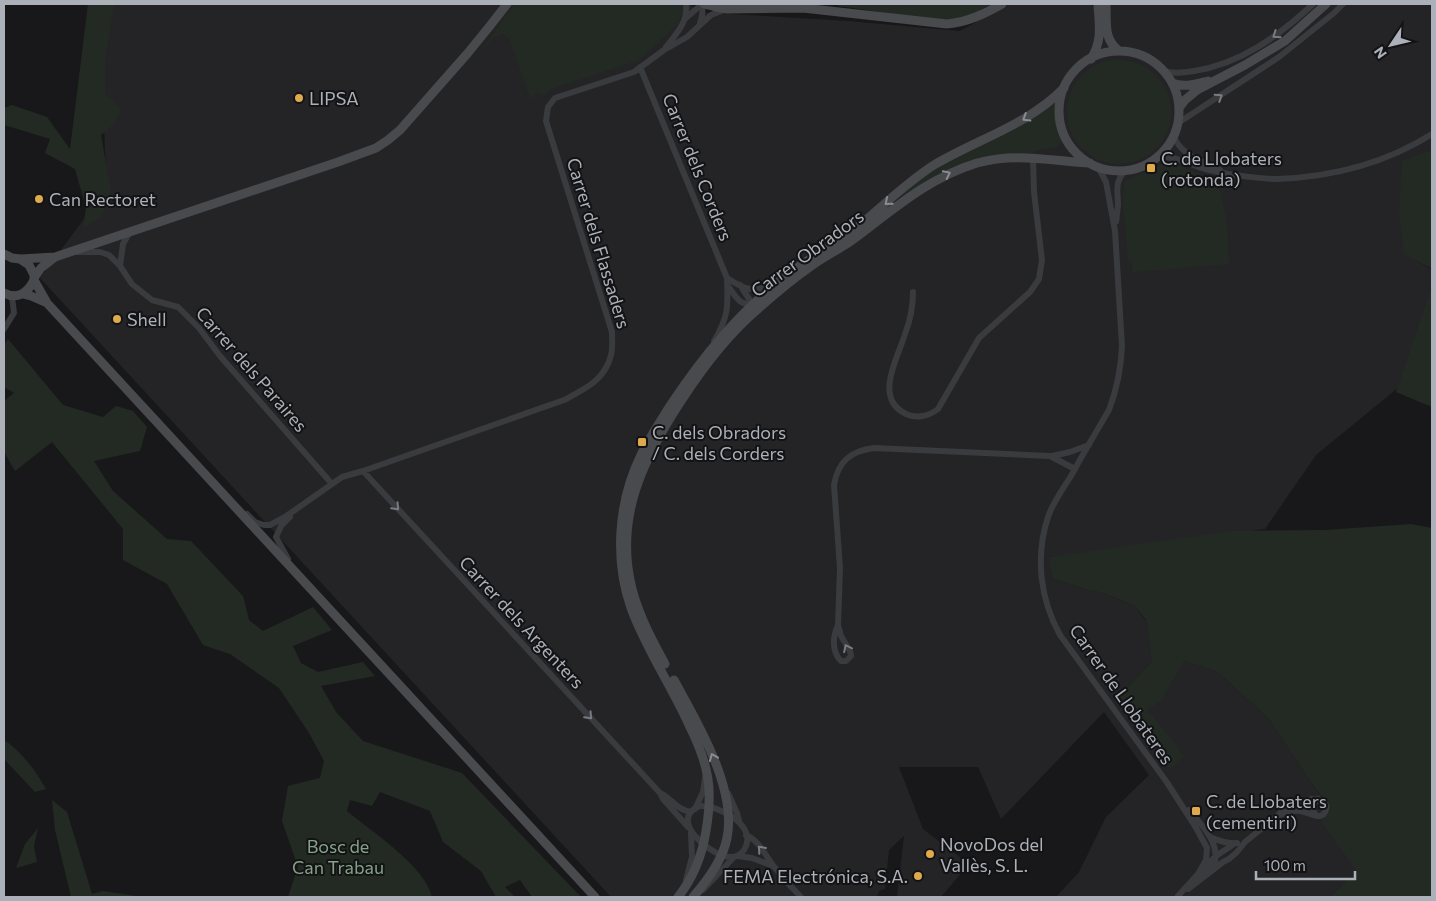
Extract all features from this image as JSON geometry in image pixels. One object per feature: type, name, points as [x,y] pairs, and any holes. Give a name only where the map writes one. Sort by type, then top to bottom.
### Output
[{"type":"main road","points":[[22,294],[32,286],[41,268],[55,257],[355,156],[382,144],[413,116],[489,27],[506,4]]},
{"type":"main road","points":[[703,4],[716,8],[802,8],[947,24],[965,22],[1002,4]]},
{"type":"main road","points":[[1090,60],[1099,42],[1098,4]]},
{"type":"main road","points":[[1106,4],[1107,34],[1112,45],[1119,52]]},
{"type":"main road","points":[[1179,109],[1181,104],[1190,96],[1218,78],[1245,65],[1278,45],[1304,25],[1326,4]]},
{"type":"main road","points":[[694,896],[709,876],[721,855],[728,835],[728,814],[724,787],[710,750],[642,634],[622,575],[620,546],[622,516],[640,456],[657,427],[707,353],[751,306],[803,262],[848,239],[921,174],[941,161],[1014,125],[1042,107],[1053,99],[1064,88],[1076,71],[1090,60],[1110,52],[1119,52],[1140,55],[1151,60],[1163,71],[1172,84],[1178,98],[1178,123],[1174,136],[1169,145],[1158,156],[1142,166],[1125,171],[1113,171],[1094,165],[1075,152],[1061,127],[1060,105],[1064,88]]},
{"type":"main road","points":[[1172,84],[1187,86],[1218,78]]},
{"type":"main road","name":"Carrer Obradors","points":[[682,702],[637,604],[629,568],[627,523],[642,467],[676,409],[721,347],[757,310],[807,270],[923,187],[950,172],[979,163],[1011,157],[1094,165]]},
{"type":"main road","points":[[10,258],[55,257]]},
{"type":"main road","points":[[10,258],[29,265],[47,303],[595,897]]},
{"type":"main road","points":[[8,295],[22,294],[47,303]]},
{"type":"main road","points":[[626,588],[628,584],[626,574],[629,568],[624,559],[624,543],[621,532],[632,486],[664,422],[686,387],[687,381]]},
{"type":"main road","points":[[626,588],[629,590],[632,600],[637,604]]},
{"type":"main road","points":[[642,634],[644,631],[640,622],[643,620]]},
{"type":"main road","points":[[642,634],[657,649]]},
{"type":"main road","points":[[678,897],[695,872],[704,844],[709,806],[708,782],[702,753],[682,702]]},
{"type":"street","points":[[685,20],[686,4]]},
{"type":"street","points":[[700,23],[703,4]]},
{"type":"street","name":"Carrer dels Flassaders","points":[[664,50],[690,14],[703,4]]},
{"type":"street","points":[[1163,71],[1173,74],[1202,70],[1240,57],[1280,33],[1313,4]]},
{"type":"street","points":[[1178,123],[1279,58],[1343,4]]},
{"type":"street","name":"Carrer dels Flassaders","points":[[223,494],[256,522],[270,525],[286,517],[342,477],[564,400],[590,387],[604,372],[611,354],[612,332],[546,121],[548,107],[555,98],[634,72],[664,50],[687,37],[700,23],[711,15],[727,8]]},
{"type":"street","name":"Carrer dels Corders","points":[[640,67],[727,281],[737,298],[745,305],[751,306]]},
{"type":"street","points":[[1158,156],[1177,158],[1204,169],[1228,174],[1275,179],[1321,175],[1371,163],[1402,150],[1432,134]]},
{"type":"street","points":[[1174,136],[1186,152],[1228,174]]},
{"type":"street","points":[[912,292],[912,306],[908,324],[890,375],[889,391],[900,410],[912,416],[922,416],[932,413],[938,408],[979,338],[1030,292],[1039,279],[1042,260],[1034,192],[1034,158]]},
{"type":"street","name":"Carrer de Llobateres","points":[[1094,165],[1106,182],[1115,231],[1122,346],[1121,361],[1109,410],[1049,515],[1043,538],[1042,582],[1053,623],[1060,635],[1211,848]]},
{"type":"street","name":"Carrer de Llobateres","points":[[1115,231],[1118,205],[1117,185],[1125,171]]},
{"type":"street","points":[[120,266],[123,244],[131,231]]},
{"type":"street","name":"Carrer dels Paraires","points":[[66,253],[86,251],[100,252],[108,255],[120,266],[132,284],[152,300],[178,307],[199,328],[220,356],[332,484]]},
{"type":"street","points":[[751,306],[757,306],[797,273],[807,270]]},
{"type":"street","points":[[727,281],[750,290],[765,288],[789,273]]},
{"type":"street","name":"Carrer dels Corders","points":[[707,353],[722,328],[728,310],[727,281]]},
{"type":"street","points":[[721,347],[723,340],[748,314],[751,306],[751,302],[740,285]]},
{"type":"street","points":[[4,329],[14,313],[8,295]]},
{"type":"street","points":[[838,625],[834,632],[834,650],[836,657],[840,661],[846,661],[851,656],[850,651],[841,636],[838,625],[840,568],[834,485],[835,475],[848,456],[874,448],[1050,456],[1070,452],[1089,445]]},
{"type":"street","points":[[1050,456],[1075,469]]},
{"type":"street","name":"Carrer dels Argenters","points":[[363,471],[660,793],[690,830],[704,844],[721,855]]},
{"type":"street","name":"Carrer dels Flassaders","points":[[299,576],[284,554],[276,537],[281,526],[306,503]]},
{"type":"street","points":[[684,889],[693,847],[688,819],[703,792],[706,770]]},
{"type":"street","points":[[724,787],[739,822]]},
{"type":"street","name":"Carrer dels Argenters","points":[[660,793],[679,808],[693,810]]},
{"type":"street","points":[[1217,859],[1233,856],[1245,842],[1276,817],[1284,808],[1312,799],[1324,800],[1327,807],[1325,813],[1317,816],[1302,811],[1288,812],[1276,817]]},
{"type":"street","points":[[1317,816],[1314,813],[1313,807],[1314,803],[1318,800]]},
{"type":"street","name":"Carrer de Llobateres","points":[[1179,801],[1210,837],[1211,848]]},
{"type":"street","points":[[693,810],[700,806],[709,806],[728,814],[739,822],[744,828],[746,835],[746,845],[742,852],[706,888],[694,896]]},
{"type":"street","points":[[746,835],[754,840],[768,856],[773,866],[801,897]]},
{"type":"street","points":[[1210,837],[1219,841],[1245,842]]},
{"type":"street","points":[[1193,879],[1203,873],[1235,843]]},
{"type":"street","points":[[1211,848],[1217,859]]},
{"type":"street","points":[[1178,897],[1206,860],[1211,848]]},
{"type":"street","points":[[721,855],[752,858],[773,866]]},
{"type":"street","points":[[1178,897],[1204,878],[1212,870],[1217,859]]},
{"type":"shaded area","points":[[112,4],[690,4],[700,12],[848,21],[960,31],[1009,4],[1432,4],[1432,155],[1404,253],[1432,270],[1432,289],[1399,387],[1316,455],[1265,529],[1050,557],[1053,579],[1103,593],[1135,606],[1146,621],[1153,662],[1178,659],[1216,671],[1268,718],[1331,809],[1321,822],[1358,871],[1330,897],[1056,897],[1079,872],[1106,817],[1149,775],[1104,712],[1001,819],[978,767],[899,767],[923,829],[969,864],[941,897],[897,897],[904,836],[889,850],[885,889],[879,891],[877,897],[611,897],[40,278],[107,188],[101,67]]},
{"type":"green space","points":[[88,4],[114,4],[105,62],[105,94],[120,108],[114,123],[101,135],[111,192],[101,217],[83,228],[86,208],[75,169],[45,153],[50,139],[4,125],[4,108],[12,105],[47,117],[70,149]]},
{"type":"green space","points":[[514,4],[681,4],[683,12],[679,23],[640,60],[551,89],[545,95],[537,92],[530,99],[510,40],[503,34],[494,37],[474,62]]},
{"type":"green space","points":[[840,4],[991,4],[962,20],[937,20],[838,6]]},
{"type":"green space","points":[[1119,60],[1139,64],[1156,75],[1167,92],[1171,112],[1167,132],[1156,149],[1139,160],[1119,164],[1099,160],[1082,149],[1071,132],[1067,112],[1071,92],[1082,75],[1099,64]]},
{"type":"green space","points":[[1057,101],[1056,122],[1062,142],[1057,147],[1042,149],[1030,154],[1007,154],[903,196],[904,192],[925,175],[1008,133]]},
{"type":"green space","points":[[1432,150],[1432,269],[1404,254],[1399,211],[1402,161]]},
{"type":"green space","points":[[1172,164],[1218,183],[1227,220],[1229,264],[1133,272],[1131,260],[1128,260],[1123,202],[1124,183],[1159,165]]},
{"type":"green space","points":[[1432,286],[1432,407],[1396,392]]},
{"type":"green space","name":"Bosc de Can Trabau","points":[[8,339],[63,405],[103,417],[116,406],[133,411],[147,427],[140,451],[94,461],[113,491],[167,539],[191,541],[243,596],[249,620],[263,631],[313,607],[332,630],[293,646],[301,663],[318,672],[363,662],[375,676],[321,686],[336,712],[363,741],[462,773],[581,897],[532,897],[520,880],[505,887],[515,897],[496,897],[481,871],[443,842],[430,811],[380,792],[372,806],[350,800],[347,811],[409,862],[427,885],[432,897],[288,897],[298,867],[282,821],[288,786],[320,778],[324,761],[309,733],[279,688],[230,654],[203,645],[167,584],[123,560],[123,529],[52,442],[15,471],[4,452],[4,401],[14,393],[4,387],[4,345]]},
{"type":"green space","points":[[1411,524],[1432,528],[1432,897],[1330,897],[1357,871],[1321,822],[1331,808],[1312,784],[1268,718],[1216,671],[1184,661],[1161,701],[1147,710],[1184,755],[1179,762],[1169,769],[1118,698],[1152,662],[1146,620],[1135,606],[1103,593],[1053,579],[1049,557],[1233,531],[1325,530]]},
{"type":"green space","points":[[4,740],[28,762],[46,789],[35,792],[4,759]]},
{"type":"green space","points":[[52,800],[67,812],[92,894],[103,891],[143,897],[71,897],[55,830]]},
{"type":"green space","points":[[38,828],[34,846],[37,862],[16,868],[25,844]]},
{"type":"green space","points":[[195,896],[197,897],[143,897]]},
{"type":"place","name":"LIPSA","points":[[299,98]]},
{"type":"place","name":"C. de Llobaters (rotonda)","points":[[1151,168]]},
{"type":"place","name":"Can Rectoret","points":[[39,199]]},
{"type":"place","name":"Shell","points":[[117,319]]},
{"type":"place","name":"C. dels Obradors / C. dels Corders","points":[[642,442]]},
{"type":"place","name":"C. de Llobaters (cementiri)","points":[[1196,811]]},
{"type":"place","name":"NovoDos del Vallès, S. L.","points":[[930,854]]},
{"type":"place","name":"FEMA Electrónica, S.A.","points":[[918,876]]}]
